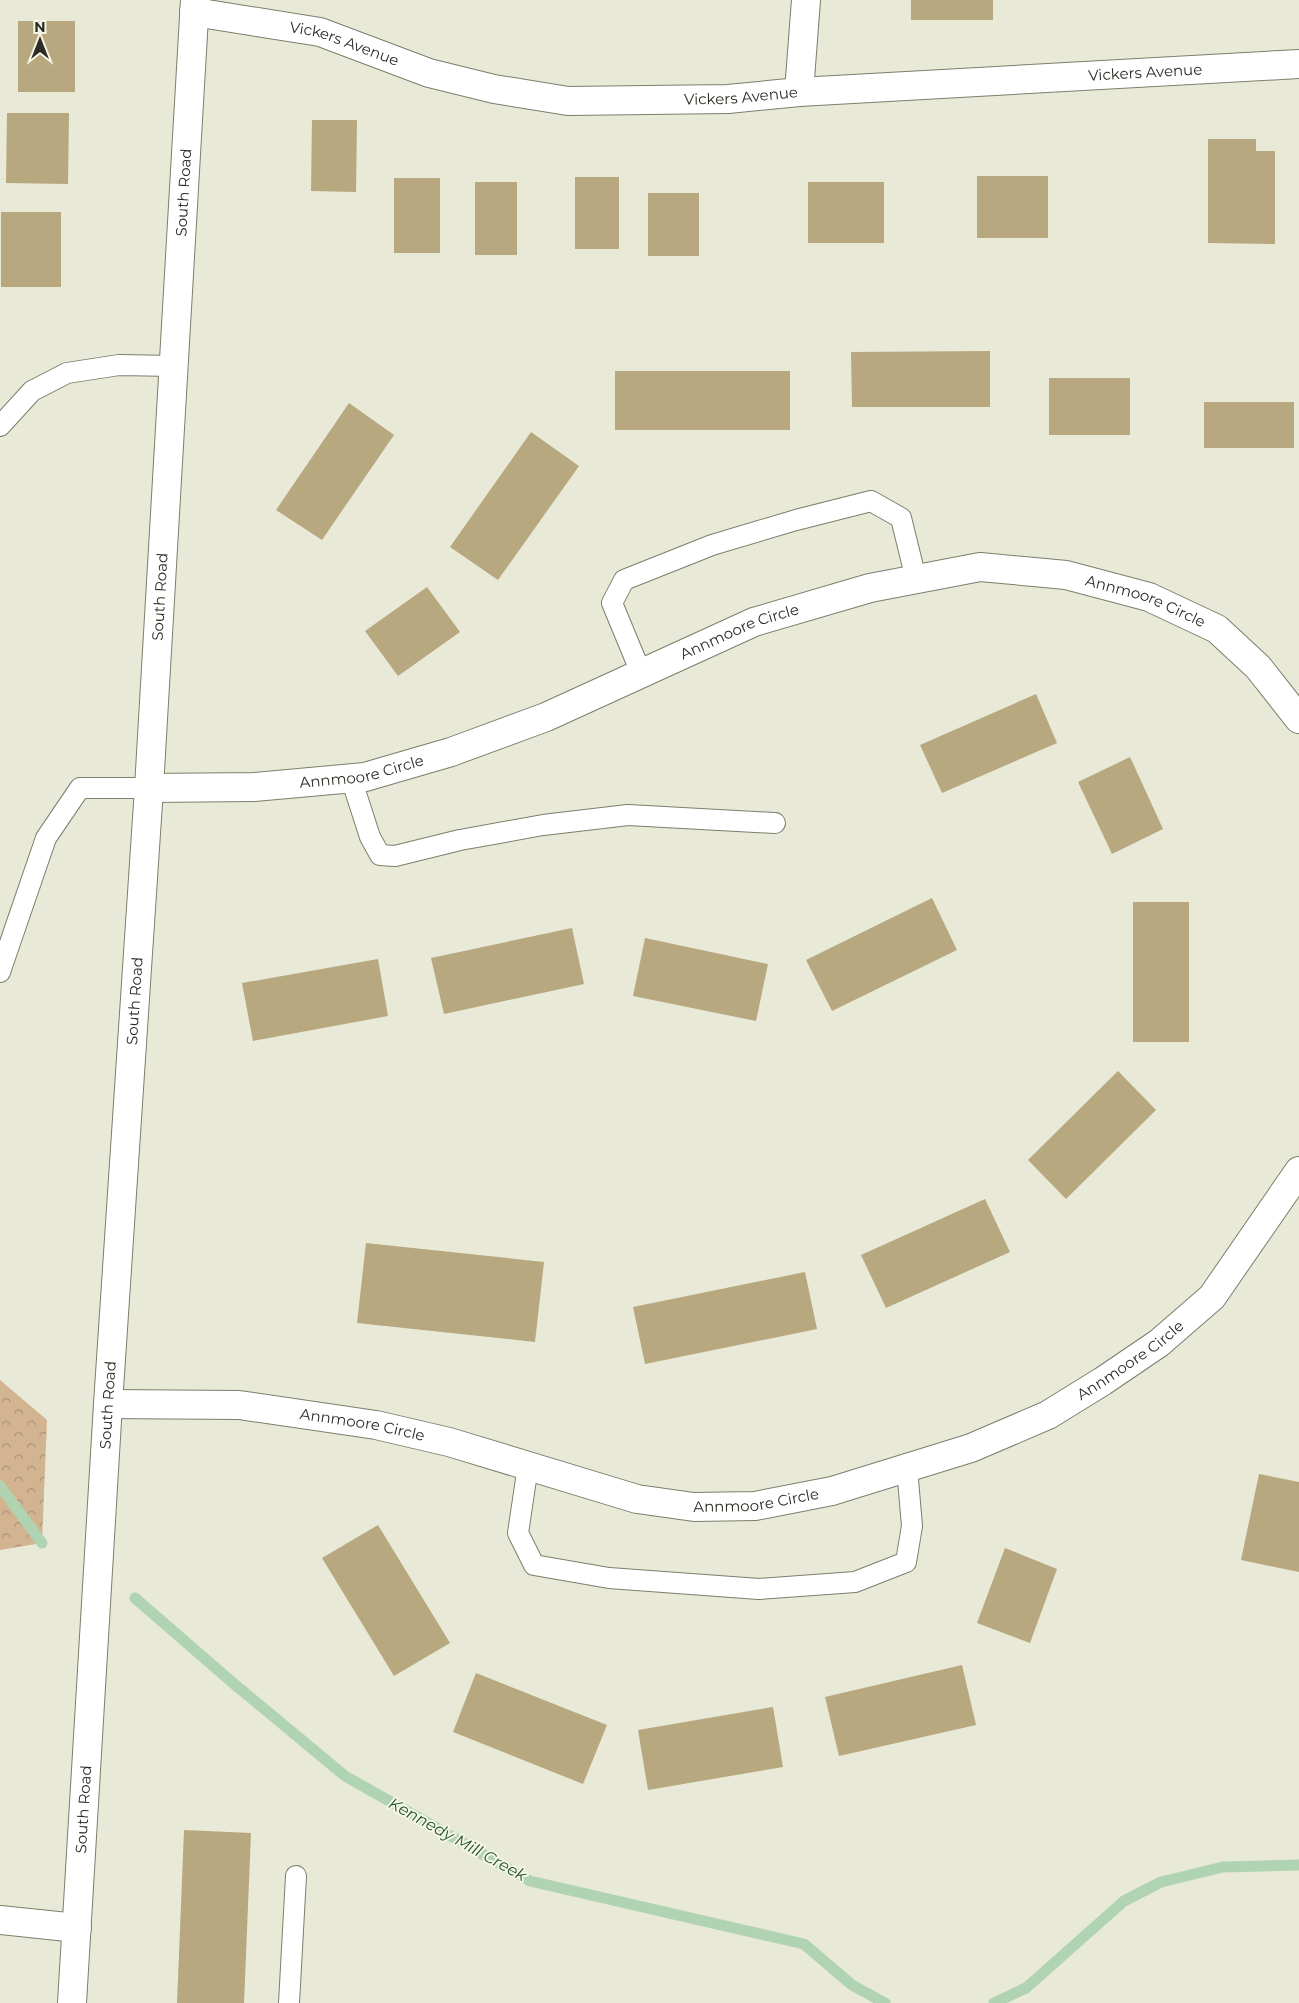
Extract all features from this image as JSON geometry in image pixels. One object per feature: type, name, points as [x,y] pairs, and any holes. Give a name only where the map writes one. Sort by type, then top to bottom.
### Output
[{"type":"street","points":[[799,92],[806,0]]},
{"type":"street","name":"Vickers Avenue","points":[[194,6],[320,32],[429,73],[494,89],[568,101],[728,99],[799,92],[1299,64]]},
{"type":"street","name":"South Road","points":[[72,2003],[108,1404],[149,788],[194,6]]},
{"type":"street","name":"Annmoore Circle","points":[[149,788],[254,787],[366,777],[451,752],[546,717],[754,622],[870,588],[980,567],[1066,575],[1149,597],[1217,629],[1258,667],[1297,714]]},
{"type":"street","name":"Annmoore Circle","points":[[108,1404],[239,1405],[376,1425],[449,1442],[636,1499],[694,1507],[755,1506],[832,1491],[971,1448],[1048,1415],[1103,1382],[1159,1342],[1212,1297],[1299,1171]]},
{"type":"street","points":[[0,1920],[77,1928]]},
{"type":"lane","points":[[0,426],[32,392],[67,373],[119,364],[174,366]]},
{"type":"lane","points":[[641,673],[612,603],[624,580],[712,545],[796,520],[871,501],[901,518],[916,579]]},
{"type":"lane","points":[[351,778],[370,837],[380,855],[394,856],[460,840],[543,825],[628,815],[775,823]]},
{"type":"lane","points":[[0,972],[46,838],[80,788],[149,788]]},
{"type":"lane","points":[[528,1466],[518,1533],[534,1565],[610,1578],[759,1589],[855,1582],[906,1562],[912,1526],[907,1468]]},
{"type":"lane","points":[[289,2003],[296,1876]]},
{"type":"green space","points":[[0,1380],[47,1420],[42,1543],[0,1550]]},
{"type":"building","points":[[911,0],[993,0],[993,20],[911,20]]},
{"type":"building","points":[[18,21],[75,21],[75,92],[18,92]]},
{"type":"building","points":[[7,113],[69,113],[68,184],[6,183]]},
{"type":"building","points":[[312,120],[357,120],[356,192],[311,191]]},
{"type":"building","points":[[1208,139],[1256,139],[1256,151],[1275,151],[1275,244],[1208,243]]},
{"type":"building","points":[[977,176],[1048,176],[1048,238],[977,238]]},
{"type":"building","points":[[575,177],[619,177],[619,249],[575,249]]},
{"type":"building","points":[[394,178],[440,178],[440,253],[394,253]]},
{"type":"building","points":[[475,182],[517,182],[517,255],[475,255]]},
{"type":"building","points":[[808,182],[884,182],[884,243],[808,243]]},
{"type":"building","points":[[648,193],[699,193],[699,256],[648,256]]},
{"type":"building","points":[[1,212],[61,212],[61,287],[1,287]]},
{"type":"building","points":[[990,351],[990,407],[852,407],[851,352]]},
{"type":"building","points":[[615,371],[790,371],[790,430],[615,430]]},
{"type":"building","points":[[1049,378],[1130,378],[1130,435],[1049,435]]},
{"type":"building","points":[[1204,402],[1294,402],[1294,448],[1204,448]]},
{"type":"building","points":[[349,403],[394,435],[322,540],[276,510]]},
{"type":"building","points":[[531,432],[579,466],[498,580],[450,547]]},
{"type":"building","points":[[427,587],[460,632],[398,676],[365,631]]},
{"type":"building","points":[[1036,694],[1057,743],[942,793],[920,745]]},
{"type":"building","points":[[1130,757],[1163,829],[1112,854],[1078,782]]},
{"type":"building","points":[[932,898],[957,950],[832,1011],[806,960]]},
{"type":"building","points":[[1133,902],[1189,902],[1189,1042],[1133,1042]]},
{"type":"building","points":[[572,928],[584,984],[444,1014],[431,958]]},
{"type":"building","points":[[645,938],[768,964],[756,1021],[633,996]]},
{"type":"building","points":[[378,959],[388,1016],[253,1041],[242,983]]},
{"type":"building","points":[[1118,1071],[1156,1110],[1066,1199],[1028,1160]]},
{"type":"building","points":[[985,1199],[1010,1252],[886,1308],[861,1255]]},
{"type":"building","points":[[366,1243],[544,1262],[535,1342],[357,1323]]},
{"type":"building","points":[[805,1272],[817,1329],[645,1364],[633,1307]]},
{"type":"building","points":[[1259,1474],[1299,1482],[1299,1572],[1241,1560]]},
{"type":"building","points":[[378,1525],[450,1643],[394,1676],[322,1558]]},
{"type":"building","points":[[1005,1548],[1057,1569],[1030,1643],[977,1623]]},
{"type":"building","points":[[962,1665],[976,1725],[839,1756],[825,1697]]},
{"type":"building","points":[[476,1673],[607,1725],[583,1784],[453,1732]]},
{"type":"building","points":[[773,1707],[783,1767],[648,1790],[638,1730]]},
{"type":"building","points":[[184,1830],[251,1833],[244,2003],[177,2003]]},
{"type":"waterway","name":"Kennedy Mill Creek","points":[[0,1486],[42,1543]]},
{"type":"waterway","name":"Kennedy Mill Creek","points":[[135,1598],[345,1776],[530,1881],[804,1944],[852,1985],[885,2003]]},
{"type":"waterway","name":"Kennedy Mill Creek","points":[[994,2003],[1026,1988],[1124,1901],[1161,1882],[1223,1867],[1299,1865]]}]
